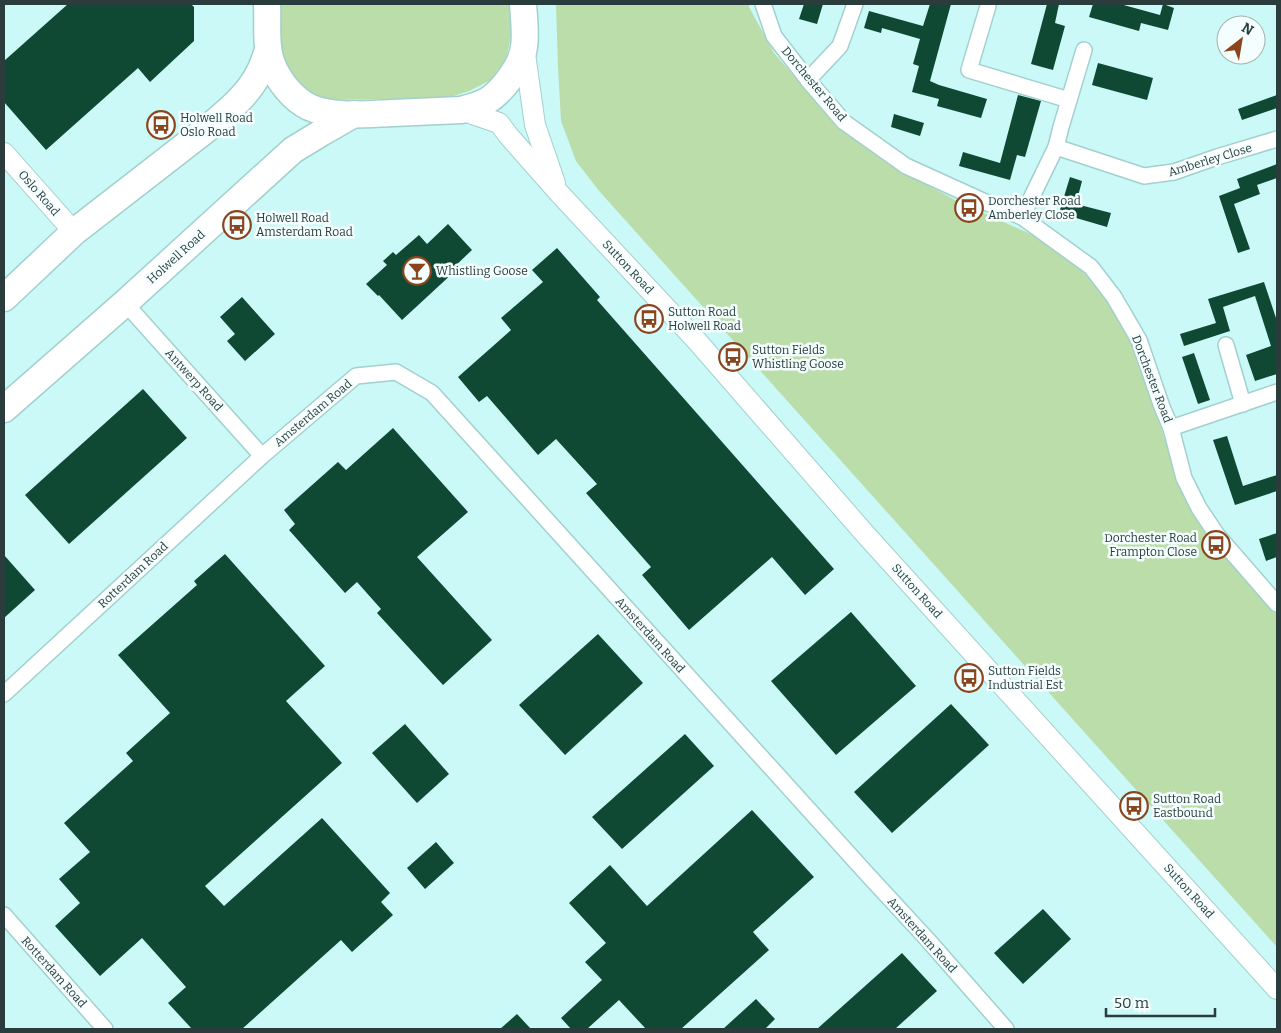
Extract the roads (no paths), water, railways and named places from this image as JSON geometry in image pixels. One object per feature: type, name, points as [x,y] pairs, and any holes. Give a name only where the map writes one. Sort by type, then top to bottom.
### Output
[{"type":"highway","points":[[267,4],[268,50],[272,65],[289,92],[310,107],[326,112],[354,114],[461,110],[489,100],[510,78],[518,65],[524,47],[523,4]]},
{"type":"highway","points":[[4,298],[74,232],[228,111],[250,88],[260,72],[268,50]]},
{"type":"highway","name":"Holwell Road","points":[[4,409],[125,303],[293,150],[354,114]]},
{"type":"street","name":"Dorchester Road","points":[[763,4],[774,36],[844,122],[906,166],[1022,217],[1091,267],[1114,297],[1139,340],[1162,408],[1171,428],[1184,478],[1199,508],[1217,535],[1277,604]]},
{"type":"street","points":[[808,80],[840,46],[855,4]]},
{"type":"street","points":[[988,6],[970,70],[1069,100]]},
{"type":"street","name":"Sutton Road","points":[[524,47],[535,125],[559,193]]},
{"type":"street","points":[[1022,217],[1056,147],[1084,50]]},
{"type":"street","name":"Sutton Road","points":[[461,110],[499,123],[559,193],[697,341],[866,535],[1277,989]]},
{"type":"street","name":"Amberley Close","points":[[1056,147],[1144,176],[1174,172],[1277,139]]},
{"type":"street","name":"Oslo Road","points":[[4,153],[74,232]]},
{"type":"street","name":"Antwerp Road","points":[[125,303],[262,456]]},
{"type":"street","points":[[1226,345],[1243,404]]},
{"type":"street","name":"Amsterdam Road","points":[[262,456],[356,376],[396,372],[432,393],[474,442],[927,939],[1006,1029]]},
{"type":"street","points":[[1171,428],[1277,392]]},
{"type":"street","name":"Rotterdam Road","points":[[4,694],[262,456]]},
{"type":"street","name":"Rotterdam Road","points":[[4,916],[105,1029]]},
{"type":"place","name":"Holwell Road Oslo Road","points":[[161,125]]},
{"type":"place","name":"Dorchester Road Amberley Close","points":[[969,208]]},
{"type":"place","name":"Holwell Road Amsterdam Road","points":[[237,225]]},
{"type":"place","name":"Whistling Goose","points":[[417,271]]},
{"type":"place","name":"Sutton Road Holwell Road","points":[[649,319]]},
{"type":"place","name":"Sutton Fields Whistling Goose","points":[[733,357]]},
{"type":"place","name":"Dorchester Road Frampton Close","points":[[1216,545]]},
{"type":"place","name":"Sutton Fields Industrial Est","points":[[969,678]]},
{"type":"place","name":"Sutton Road Eastbound","points":[[1134,806]]}]
